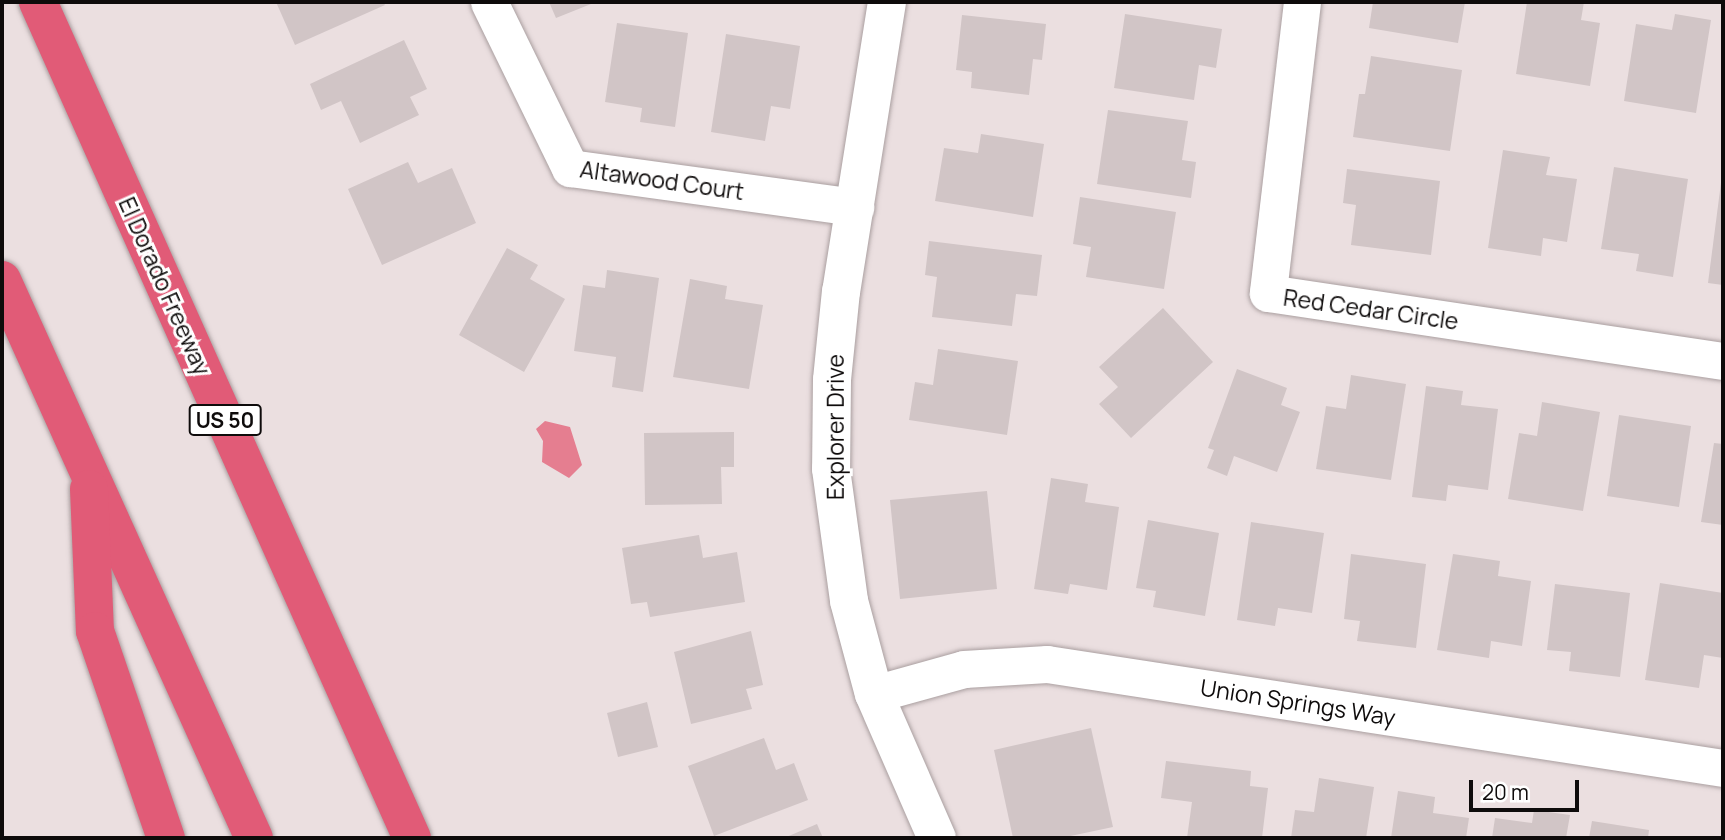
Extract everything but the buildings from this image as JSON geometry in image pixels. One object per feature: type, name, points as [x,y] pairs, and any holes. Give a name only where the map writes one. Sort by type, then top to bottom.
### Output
[{"type":"highway","name":"El Dorado Freeway","points":[[38,2],[412,838]]},
{"type":"highway","points":[[2,280],[254,838]]},
{"type":"highway","points":[[88,470],[94,631],[166,838]]},
{"type":"street","name":"Altawood Court","points":[[489,2],[570,168],[855,207]]},
{"type":"street","name":"Explorer Drive","points":[[887,2],[855,207],[832,380],[831,469],[849,601],[874,694],[937,838]]},
{"type":"street","name":"Red Cedar Circle","points":[[1302,2],[1268,293],[1723,361]]},
{"type":"street","name":"Union Springs Way","points":[[874,694],[964,669],[1047,664],[1723,768]]},
{"type":"shaded area","points":[[545,421],[570,427],[582,465],[569,478],[542,462],[543,441],[536,429]]}]
